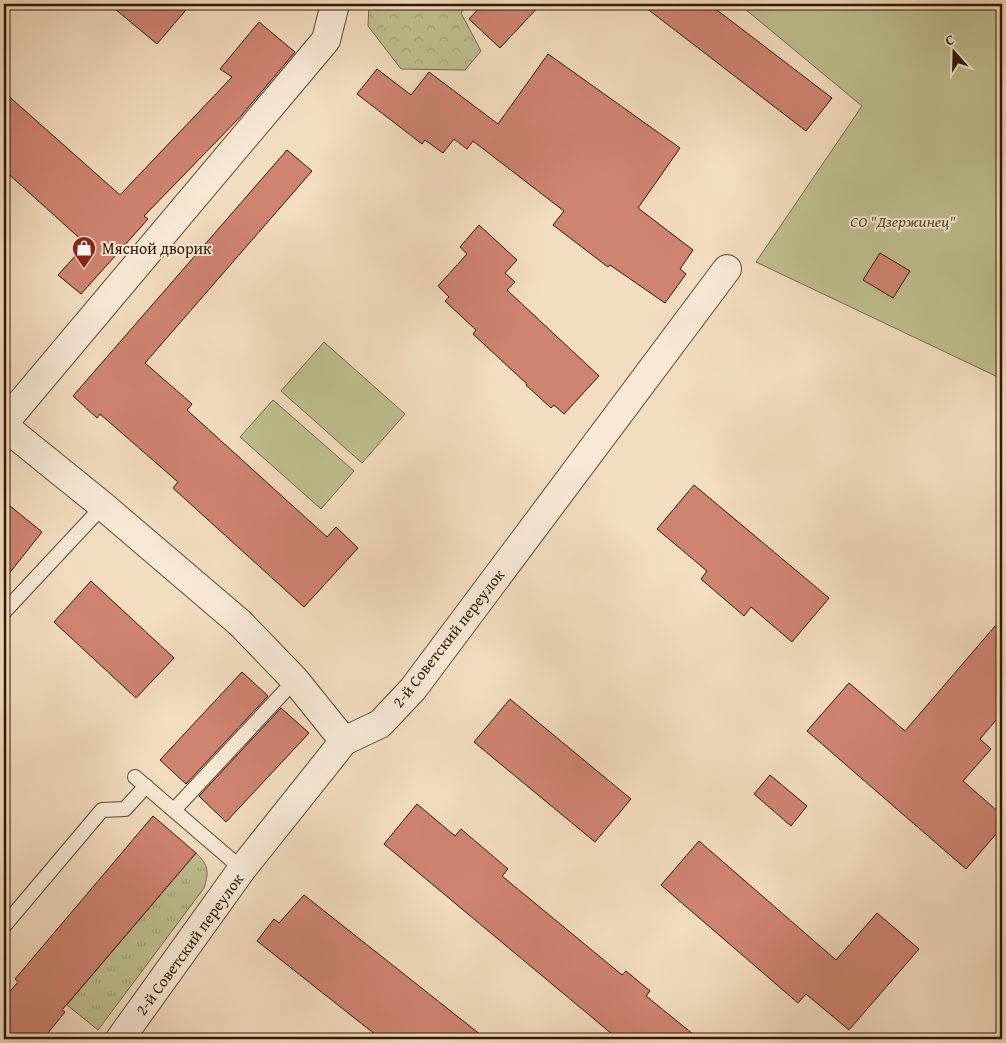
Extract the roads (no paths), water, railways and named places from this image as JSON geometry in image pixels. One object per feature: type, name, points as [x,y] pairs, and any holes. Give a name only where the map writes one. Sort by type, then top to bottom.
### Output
[{"type":"street","points":[[335,4],[326,40],[4,425],[103,506],[240,623],[295,680],[344,741]]},
{"type":"street","name":"2-й Советский переулок","points":[[120,1039],[242,869],[344,741],[380,724],[413,689],[727,269]]},
{"type":"lane","points":[[4,612],[103,506]]},
{"type":"lane","points":[[174,810],[295,680]]},
{"type":"lane","points":[[4,926],[102,810],[125,809],[140,781],[242,869]]},
{"type":"place","name":"Мясной дворик","points":[[84,269]]},
{"type":"park label","name":"СО \"Дзержинец\"","points":[[903,221]]}]
